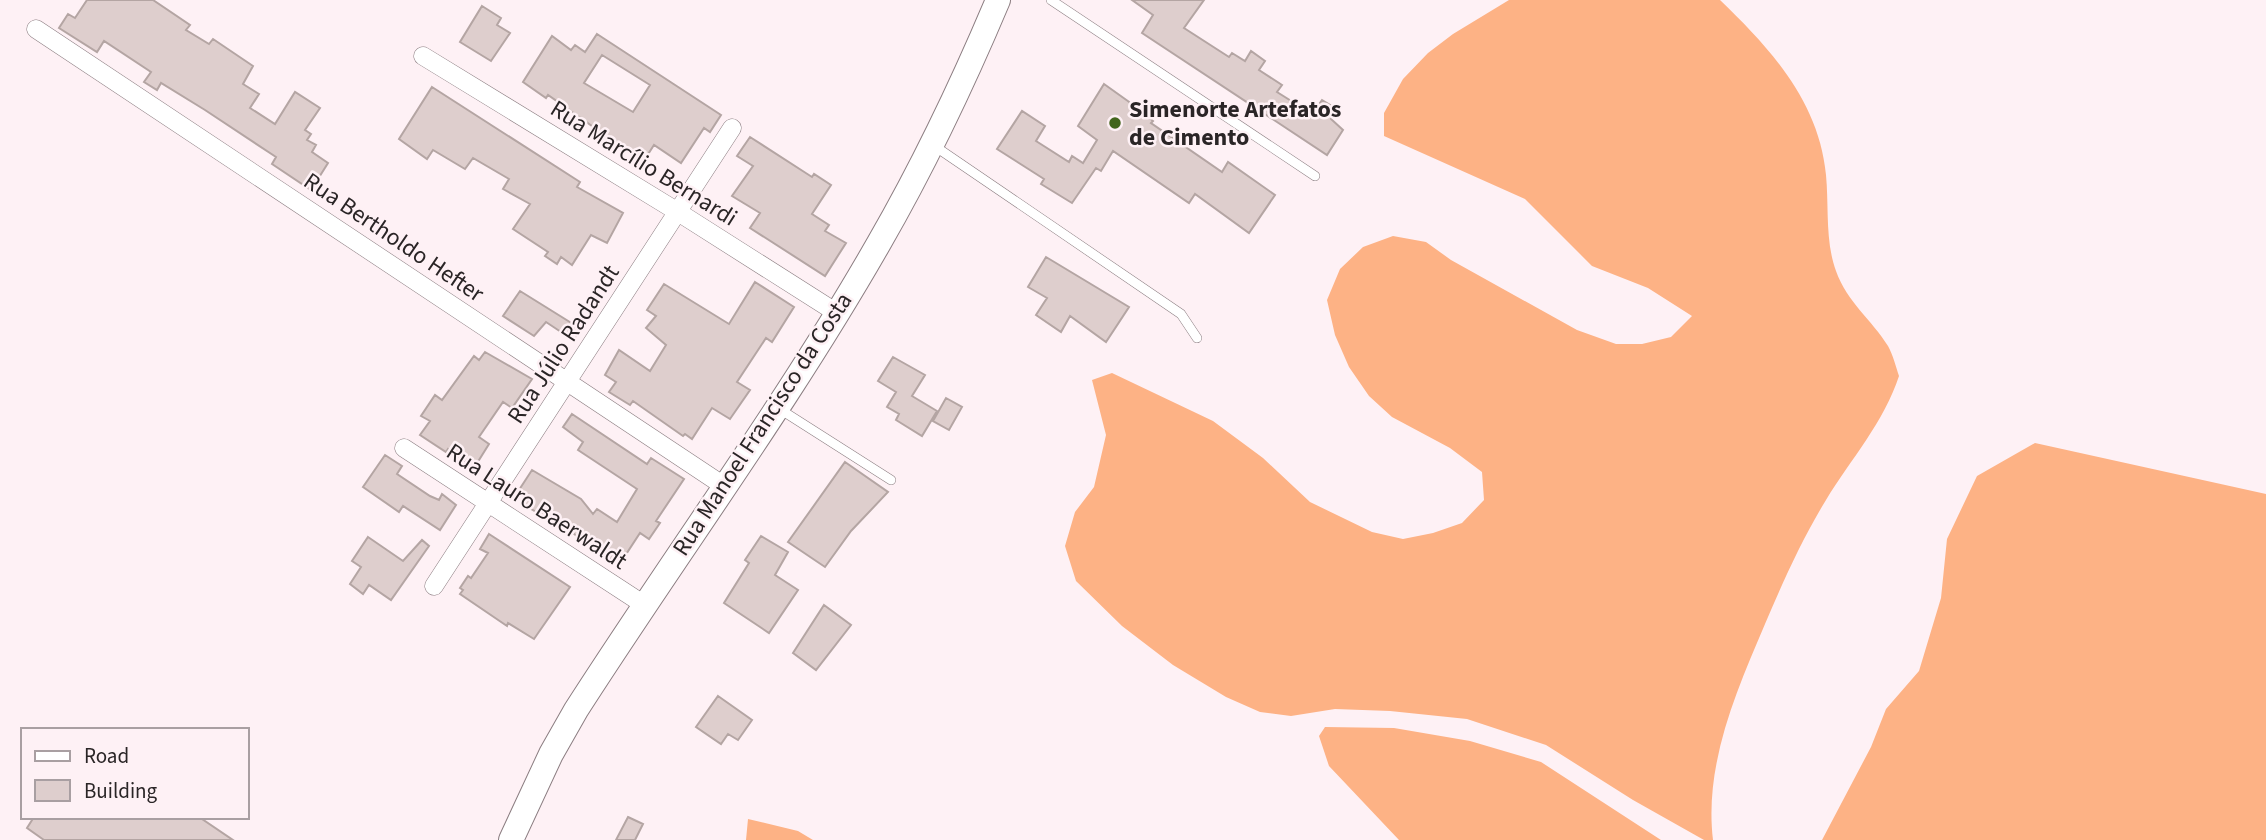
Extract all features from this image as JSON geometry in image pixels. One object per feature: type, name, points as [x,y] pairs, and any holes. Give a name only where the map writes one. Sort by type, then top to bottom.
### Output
[{"type":"main road","name":"Rua Manoel Francisco da Costa","points":[[512,840],[551,754],[643,604],[777,407],[837,313],[932,144],[998,0]]},
{"type":"street","name":"Rua Bertholdo Hefter","points":[[36,29],[724,486]]},
{"type":"street","name":"Rua Marcílio Bernardi","points":[[423,56],[837,313]]},
{"type":"street","name":"Rua Júlio Radandt","points":[[434,586],[732,128]]},
{"type":"street","name":"Rua Lauro Baerwaldt","points":[[404,448],[643,604]]},
{"type":"lane","points":[[1051,0],[1315,176]]},
{"type":"lane","points":[[932,144],[1181,314],[1197,338]]},
{"type":"lane","points":[[777,407],[891,480]]},
{"type":"shaded area","points":[[1509,0],[1720,0],[1774,58],[1803,100],[1822,149],[1829,236],[1836,271],[1853,301],[1888,346],[1899,376],[1876,425],[1809,530],[1743,676],[1725,729],[1713,784],[1713,840],[1704,840],[1633,800],[1546,745],[1467,719],[1390,711],[1335,709],[1291,716],[1260,712],[1226,697],[1173,665],[1122,626],[1076,581],[1065,546],[1075,512],[1094,487],[1106,435],[1092,380],[1112,373],[1213,421],[1263,458],[1310,502],[1372,532],[1403,539],[1462,523],[1484,500],[1482,472],[1450,448],[1392,417],[1369,396],[1349,367],[1335,335],[1327,300],[1340,269],[1363,247],[1393,236],[1426,242],[1451,260],[1577,330],[1616,344],[1642,344],[1671,337],[1692,316],[1648,288],[1592,266],[1525,199],[1384,136],[1384,113],[1403,79],[1428,53],[1453,34]]},
{"type":"shaded area","points":[[2035,443],[2266,494],[2266,840],[1822,840],[1871,747],[1886,709],[1919,671],[1941,598],[1947,539],[1977,476]]},
{"type":"shaded area","points":[[1325,727],[1394,728],[1470,741],[1541,762],[1661,840],[1399,840],[1329,766],[1319,736]]},
{"type":"shaded area","points":[[748,819],[798,831],[813,840],[746,840]]},
{"type":"building","points":[[87,0],[153,0],[190,25],[186,30],[209,44],[213,39],[253,66],[243,84],[259,94],[250,108],[275,124],[295,92],[320,108],[305,130],[311,134],[307,140],[316,145],[312,152],[328,163],[311,190],[272,164],[276,157],[205,110],[161,83],[157,90],[144,82],[151,72],[104,41],[97,52],[59,28],[68,14],[75,18]]},
{"type":"building","points":[[1132,0],[1204,0],[1184,28],[1229,57],[1232,53],[1245,61],[1251,51],[1265,61],[1259,70],[1282,85],[1277,92],[1312,114],[1322,100],[1335,108],[1331,119],[1343,130],[1327,155],[1142,33],[1153,15]]},
{"type":"building","points":[[482,6],[501,18],[497,25],[510,33],[491,61],[460,42]]},
{"type":"building","points":[[597,34],[721,115],[710,132],[704,128],[681,163],[654,145],[643,162],[548,95],[546,98],[523,82],[552,36],[571,50],[575,45],[585,52]],"holes":[[[602,55],[650,85],[633,112],[584,83]]]},
{"type":"building","points":[[1104,84],[1139,109],[1153,121],[1151,123],[1222,172],[1228,162],[1275,195],[1249,233],[1195,194],[1189,203],[1113,151],[1101,171],[1096,168],[1072,203],[1041,184],[1044,179],[997,149],[1022,111],[1045,126],[1036,141],[1069,162],[1072,156],[1083,163],[1097,140],[1078,126]]},
{"type":"building","points":[[432,87],[580,182],[577,187],[623,213],[607,243],[591,235],[572,265],[561,257],[557,264],[545,256],[548,252],[513,229],[530,204],[503,189],[509,179],[473,158],[465,169],[433,150],[427,159],[399,139]]},
{"type":"building","points":[[750,137],[812,177],[814,174],[831,185],[812,214],[829,225],[825,231],[846,243],[825,276],[750,228],[760,213],[732,196],[753,166],[737,156]]},
{"type":"building","points":[[1046,257],[1129,307],[1106,342],[1070,316],[1061,332],[1036,315],[1047,298],[1028,287]]},
{"type":"building","points":[[755,282],[794,307],[772,342],[766,338],[737,382],[750,390],[730,419],[712,408],[692,439],[685,434],[683,436],[633,401],[630,405],[609,392],[616,382],[605,375],[619,350],[650,371],[666,345],[646,328],[656,316],[647,310],[664,284],[729,324]]},
{"type":"building","points":[[520,291],[581,329],[573,340],[546,322],[534,336],[503,316]]},
{"type":"building","points":[[485,352],[532,379],[512,408],[503,402],[479,437],[489,444],[474,468],[448,449],[446,452],[420,435],[430,421],[421,416],[435,395],[442,400],[474,356],[479,360]]},
{"type":"building","points":[[893,357],[925,375],[912,396],[937,411],[922,436],[896,420],[899,414],[887,407],[896,392],[878,381]]},
{"type":"building","points":[[946,398],[962,407],[949,430],[933,421]]},
{"type":"building","points":[[572,414],[647,464],[651,458],[684,479],[656,521],[660,523],[649,539],[640,533],[619,565],[548,516],[546,518],[523,504],[528,496],[519,490],[532,470],[581,499],[593,514],[597,509],[617,522],[637,489],[578,450],[583,442],[563,427]]},
{"type":"building","points":[[385,455],[402,466],[397,474],[430,496],[439,500],[442,494],[456,505],[440,530],[403,506],[399,512],[363,487]]},
{"type":"building","points":[[845,462],[888,492],[851,531],[825,567],[788,542]]},
{"type":"building","points":[[489,534],[570,587],[534,639],[508,623],[507,626],[460,594],[463,590],[460,588],[468,576],[471,578],[488,553],[480,549]]},
{"type":"building","points":[[761,536],[788,552],[775,575],[798,590],[769,633],[724,603],[749,563],[745,560]]},
{"type":"building","points":[[368,537],[403,561],[422,540],[429,546],[391,600],[369,585],[363,594],[350,584],[361,567],[352,561]]},
{"type":"building","points":[[824,605],[851,625],[816,670],[793,653]]},
{"type":"building","points":[[718,696],[752,720],[738,740],[728,734],[721,744],[696,727]]},
{"type":"building","points":[[628,817],[643,824],[635,840],[616,840]]},
{"type":"building","points":[[33,819],[202,819],[233,840],[44,840],[27,828]]},
{"type":"place","name":"Simenorte Artefatos de Cimento","points":[[1115,123]]}]
